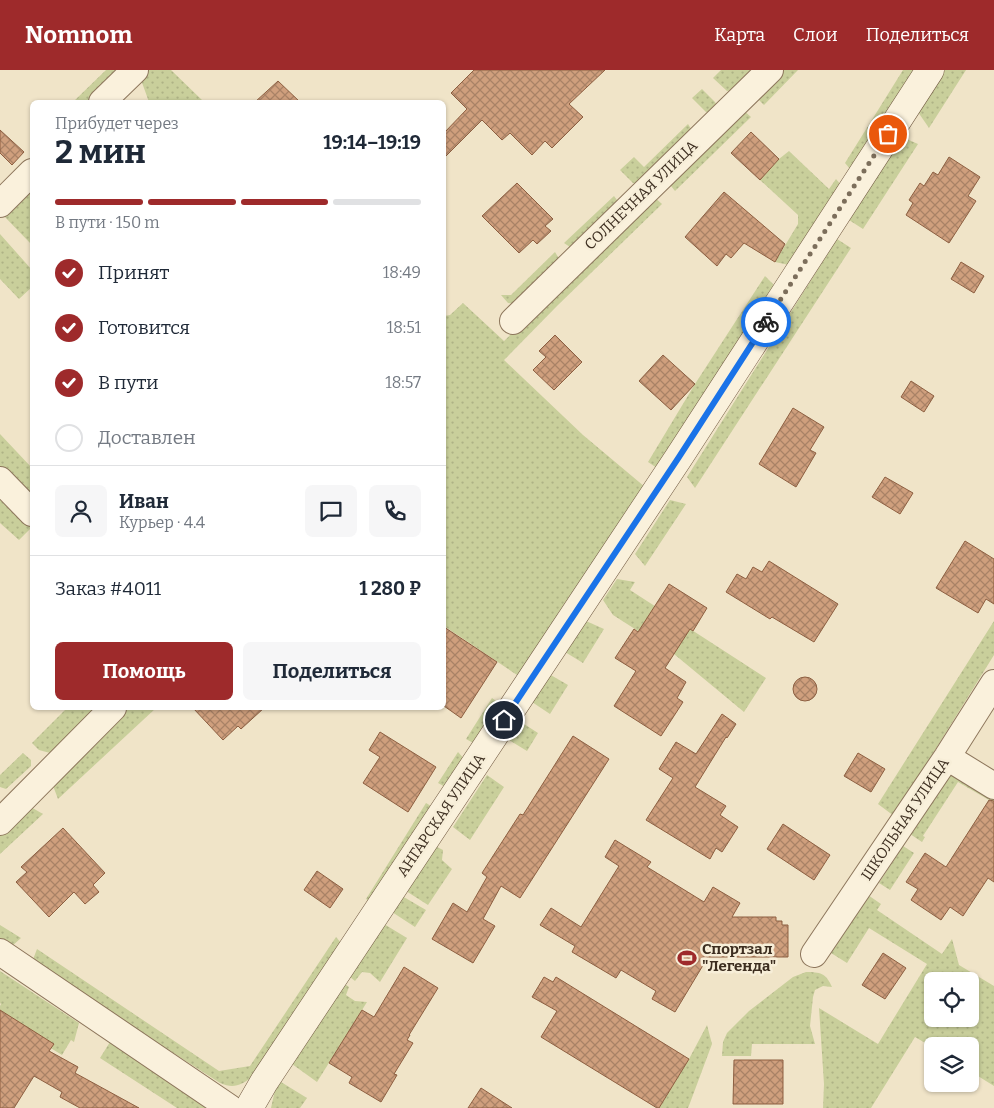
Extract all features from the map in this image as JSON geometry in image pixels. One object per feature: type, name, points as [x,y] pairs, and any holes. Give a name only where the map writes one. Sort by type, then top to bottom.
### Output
[{"type":"street","points":[[104,100],[135,70]]},
{"type":"street","name":"СОЛНЕЧНАЯ УЛИЦА","points":[[513,321],[770,70]]},
{"type":"street","name":"АНГАРСКАЯ УЛИЦА","points":[[249,1108],[264,1082],[679,457],[930,70]]},
{"type":"street","points":[[0,204],[30,174]]},
{"type":"street","points":[[0,480],[30,511]]},
{"type":"street","name":"ШКОЛЬНАЯ УЛИЦА","points":[[814,954],[947,757],[994,683]]},
{"type":"street","points":[[0,822],[111,710]]},
{"type":"street","points":[[947,757],[994,786]]},
{"type":"street","points":[[0,952],[230,1108]]},
{"type":"green space","points":[[106,70],[124,70],[93,100],[75,100]]},
{"type":"green space","points":[[147,70],[171,70],[202,100],[148,100],[140,77]]},
{"type":"green space","points":[[721,70],[754,70],[733,90],[727,91],[713,78]]},
{"type":"green space","points":[[780,70],[798,70],[764,105],[754,95]]},
{"type":"green space","points":[[903,70],[916,70],[851,170],[845,163]]},
{"type":"green space","points":[[945,70],[966,70],[929,128],[918,112]]},
{"type":"green space","points":[[702,89],[717,106],[711,113],[706,112],[692,98]]},
{"type":"green space","points":[[741,108],[751,117],[675,191],[667,181]]},
{"type":"green space","points":[[688,124],[693,132],[640,183],[633,183],[620,170],[634,157],[644,167]]},
{"type":"green space","points":[[902,137],[918,144],[863,229],[849,220]]},
{"type":"green space","points":[[789,151],[829,189],[836,179],[841,185],[789,265],[775,262],[798,224],[798,215],[760,180]]},
{"type":"green space","points":[[30,185],[30,243],[1,213]]},
{"type":"green space","points":[[614,196],[620,204],[573,249],[564,243]]},
{"type":"green space","points":[[653,196],[662,204],[504,360],[583,435],[645,487],[587,577],[582,578],[558,613],[559,620],[520,677],[446,627],[446,316],[450,315],[463,303],[504,341]]},
{"type":"green space","points":[[0,234],[30,268],[30,289],[19,299],[0,279]]},
{"type":"green space","points":[[837,239],[851,248],[695,488],[687,477]]},
{"type":"green space","points":[[555,252],[561,262],[515,304],[508,303],[501,295],[511,295]]},
{"type":"green space","points":[[765,276],[775,286],[657,468],[648,462],[695,384]]},
{"type":"green space","points":[[0,434],[30,466],[30,497],[0,468]]},
{"type":"green space","points":[[0,492],[30,524],[30,529],[19,540],[0,523]]},
{"type":"green space","points":[[670,500],[686,504],[645,566],[635,554]]},
{"type":"green space","points":[[617,579],[635,582],[630,590],[766,678],[744,712],[674,654],[613,615],[603,600]]},
{"type":"green space","points":[[586,621],[604,629],[583,663],[565,652]]},
{"type":"green space","points":[[994,621],[994,655],[894,816],[878,804]]},
{"type":"green space","points":[[549,674],[568,685],[550,714],[532,702]]},
{"type":"green space","points":[[492,698],[502,705],[477,745],[466,739]]},
{"type":"green space","points":[[65,710],[99,710],[53,756],[50,753],[39,750],[32,743]]},
{"type":"green space","points":[[127,710],[154,710],[58,799],[52,783]]},
{"type":"green space","points":[[521,722],[538,733],[527,751],[509,740]]},
{"type":"green space","points":[[458,752],[467,762],[449,789],[438,783]]},
{"type":"green space","points":[[23,753],[31,760],[31,766],[6,789],[0,787],[0,775]]},
{"type":"green space","points":[[948,773],[994,792],[994,803],[958,782],[923,836],[925,837],[922,842],[910,834]]},
{"type":"green space","points":[[487,775],[504,787],[470,840],[453,827]]},
{"type":"green space","points":[[426,803],[436,809],[374,903],[366,899]]},
{"type":"green space","points":[[29,806],[43,814],[0,854],[0,835]]},
{"type":"green space","points":[[435,846],[443,850],[442,860],[452,869],[428,905],[406,891]]},
{"type":"green space","points":[[903,846],[914,853],[890,890],[879,883]]},
{"type":"green space","points":[[868,895],[881,904],[877,910],[942,954],[952,939],[959,965],[971,972],[924,972],[924,1027],[979,1027],[979,977],[994,986],[994,1086],[979,1077],[979,1037],[924,1037],[924,1042],[915,1037],[871,1108],[823,1108],[824,1084],[819,1008],[878,1044],[927,964],[869,928],[847,963],[831,953]]},
{"type":"green space","points":[[402,896],[426,910],[415,927],[392,912]]},
{"type":"green space","points":[[384,924],[407,938],[380,982],[370,973],[362,972],[355,981],[350,977]]},
{"type":"green space","points":[[0,925],[21,938],[11,947],[0,940]]},
{"type":"green space","points":[[336,937],[342,944],[252,1077],[241,1084],[233,1086],[220,1083],[32,962],[37,949],[219,1071],[250,1066]]},
{"type":"green space","points":[[0,971],[79,1023],[74,1042],[71,1040],[62,1055],[0,1017]]},
{"type":"green space","points":[[806,972],[822,974],[832,987],[823,986],[815,990],[810,1026],[815,1044],[752,1044],[751,1056],[722,1056],[723,1042],[727,1033],[749,1011],[793,977]]},
{"type":"green space","points":[[345,984],[349,987],[346,995],[355,1001],[367,1002],[317,1082],[292,1064]]},
{"type":"green space","points":[[707,1025],[712,1044],[688,1108],[659,1108],[689,1059]]},
{"type":"green space","points":[[110,1042],[211,1108],[177,1108],[100,1058]]},
{"type":"green space","points":[[281,1082],[307,1098],[300,1108],[271,1108],[275,1090]]},
{"type":"building","points":[[474,70],[605,70],[569,104],[583,117],[552,148],[545,141],[532,155],[510,133],[502,140],[482,120],[446,156],[446,131],[467,109],[451,93]]},
{"type":"building","points":[[278,81],[298,100],[257,100]]},
{"type":"building","points":[[0,130],[24,152],[12,165],[0,153]]},
{"type":"building","points":[[751,132],[779,159],[760,180],[731,153]]},
{"type":"building","points":[[949,157],[980,177],[968,196],[976,201],[949,243],[906,215],[913,203],[909,200],[920,183],[924,186],[933,172],[938,175]]},
{"type":"building","points":[[517,183],[553,219],[545,226],[551,231],[537,244],[533,240],[519,253],[482,216]]},
{"type":"building","points":[[724,192],[785,244],[775,262],[744,243],[731,258],[726,254],[717,266],[685,237]]},
{"type":"building","points":[[961,262],[984,276],[974,293],[951,279]]},
{"type":"building","points":[[555,335],[582,362],[554,390],[533,370],[546,357],[539,351]]},
{"type":"building","points":[[663,355],[695,384],[671,410],[639,381]]},
{"type":"building","points":[[911,381],[934,396],[924,412],[901,397]]},
{"type":"building","points":[[793,408],[824,427],[810,450],[816,453],[796,487],[759,464]]},
{"type":"building","points":[[885,477],[913,493],[900,514],[872,497]]},
{"type":"building","points":[[965,541],[994,559],[994,604],[986,599],[978,613],[936,588]]},
{"type":"building","points":[[769,561],[838,604],[814,642],[772,617],[770,619],[726,592],[737,574],[746,579],[753,567],[762,572]]},
{"type":"building","points":[[669,584],[707,608],[693,631],[690,629],[665,668],[686,682],[677,698],[683,702],[661,736],[614,706],[636,671],[615,658],[634,629],[638,632]]},
{"type":"building","points":[[446,628],[497,662],[461,718],[446,707]]},
{"type":"building","points":[[805,677],[814,680],[817,689],[814,698],[805,701],[796,698],[793,689],[796,680]]},
{"type":"building","points":[[195,710],[262,710],[241,729],[238,726],[223,740]]},
{"type":"building","points":[[722,714],[736,724],[695,787],[726,806],[720,815],[738,827],[722,852],[716,848],[710,859],[646,820],[673,778],[659,769],[676,742],[696,754]]},
{"type":"building","points":[[380,732],[436,767],[408,812],[363,783],[380,757],[369,750]]},
{"type":"building","points":[[573,736],[609,759],[520,898],[501,886],[483,919],[495,926],[473,963],[432,939],[453,903],[467,912],[487,877],[482,873],[520,814],[523,815]]},
{"type":"building","points":[[858,753],[885,769],[871,792],[844,776]]},
{"type":"building","points":[[989,800],[994,801],[994,882],[988,878],[963,916],[950,907],[941,920],[911,900],[918,889],[906,882],[925,853],[946,867]]},
{"type":"building","points":[[783,824],[830,855],[814,880],[767,849]]},
{"type":"building","points":[[63,828],[105,873],[93,885],[99,892],[85,904],[74,892],[49,917],[16,882],[27,872],[21,867]]},
{"type":"building","points":[[615,840],[651,862],[647,867],[704,902],[713,887],[740,903],[732,917],[776,917],[776,921],[782,921],[782,925],[788,925],[788,957],[708,957],[675,1012],[652,999],[656,991],[621,970],[616,978],[572,952],[575,946],[540,925],[551,908],[581,927],[619,866],[605,857]]},
{"type":"building","points":[[317,871],[343,889],[330,908],[304,890]]},
{"type":"building","points":[[883,953],[906,968],[885,999],[862,985]]},
{"type":"building","points":[[404,967],[438,988],[409,1035],[407,1040],[413,1043],[394,1074],[397,1075],[381,1102],[349,1083],[352,1077],[329,1063],[362,1010],[374,1017]]},
{"type":"building","points":[[544,977],[553,982],[556,977],[689,1059],[659,1108],[541,1037],[557,1011],[532,997]]},
{"type":"building","points":[[0,1010],[54,1044],[49,1051],[78,1067],[75,1073],[139,1108],[80,1108],[60,1097],[62,1092],[34,1076],[14,1108],[0,1108]]},
{"type":"building","points":[[734,1060],[783,1060],[783,1104],[733,1104]]},
{"type":"building","points":[[481,1088],[512,1108],[468,1108]]},
{"type":"way so far","points":[[766,322],[888,134]]},
{"type":"place","name":"Спортзал \"Легенда\"","points":[[687,958]]},
{"type":"route","points":[[504,720],[679,457],[766,322]]}]
